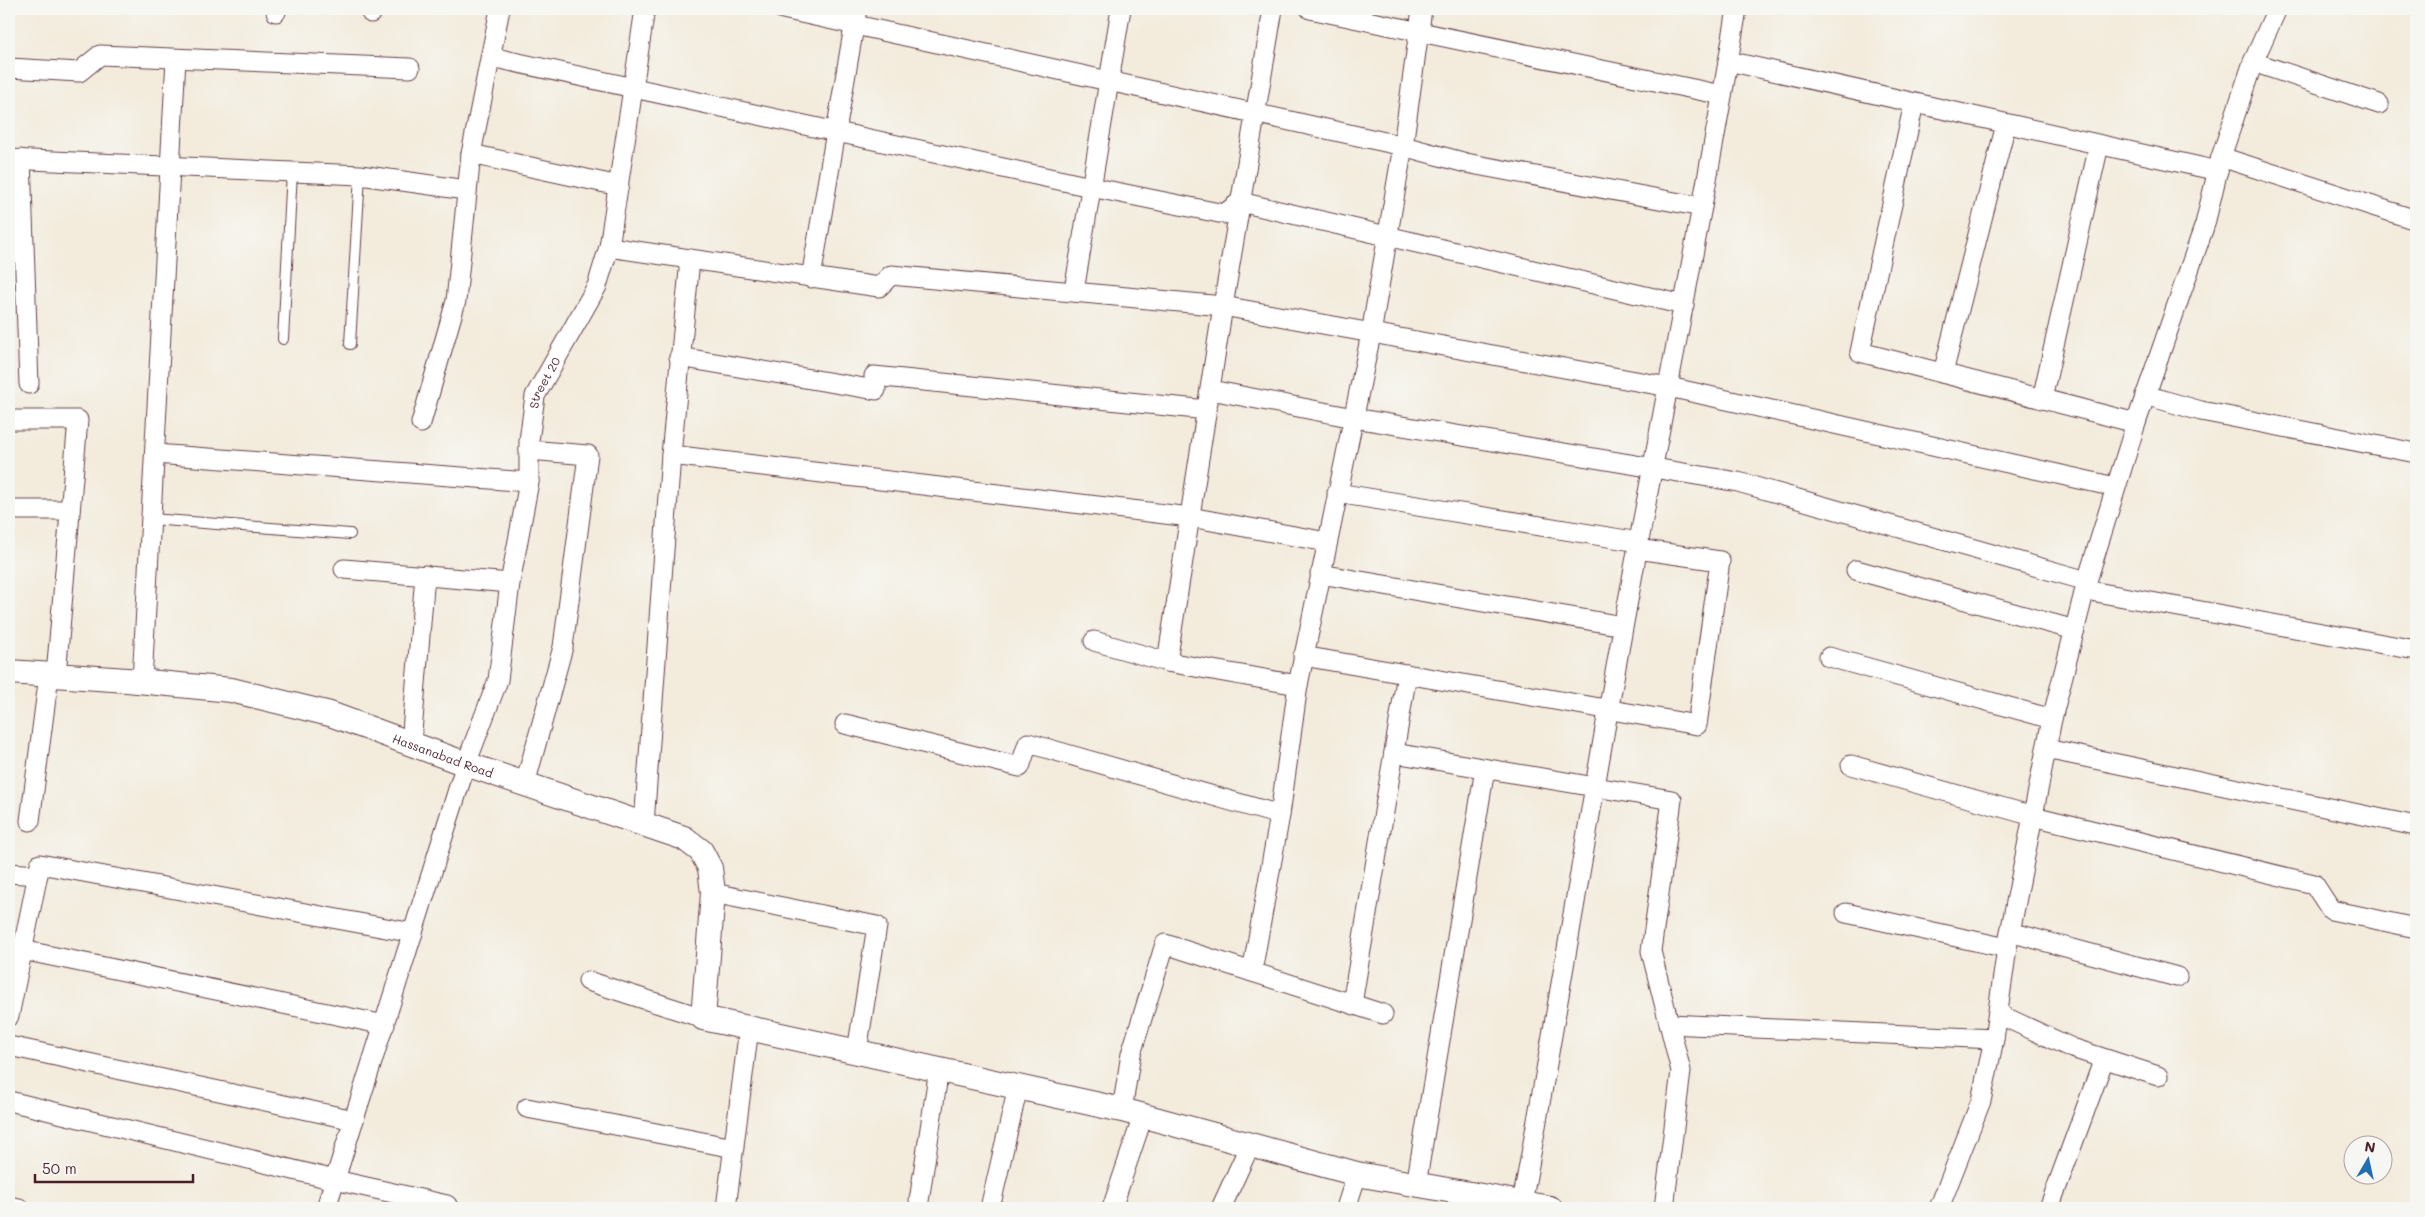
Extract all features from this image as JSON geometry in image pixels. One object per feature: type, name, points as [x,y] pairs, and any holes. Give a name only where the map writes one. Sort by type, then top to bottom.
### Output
[{"type":"street","points":[[421,423],[456,300],[471,154],[500,9]]},
{"type":"street","name":"Street 20","points":[[326,1208],[466,764],[498,680],[510,583],[529,482],[529,450],[535,396],[597,286],[609,247],[645,9]]},
{"type":"street","points":[[783,9],[856,16],[1108,80],[1255,112],[1466,162],[1702,208]]},
{"type":"street","points":[[1074,291],[1120,9]]},
{"type":"street","points":[[1167,662],[1223,306],[1273,9]]},
{"type":"street","points":[[1310,9],[1722,95]]},
{"type":"street","points":[[1252,972],[1280,815],[1303,656],[1371,334],[1403,146],[1422,9]]},
{"type":"street","points":[[1522,1203],[1608,708],[1652,467],[1669,387],[1737,9]]},
{"type":"street","points":[[1939,1208],[1981,1101],[1994,1039],[2009,940],[2052,719],[2086,586],[2115,487],[2205,224],[2220,164],[2253,62],[2273,10]]},
{"type":"street","points":[[811,278],[856,16]]},
{"type":"street","points":[[9,68],[79,72],[100,55],[410,68]]},
{"type":"street","points":[[491,57],[633,89],[836,130],[1091,187],[1224,214],[1240,202],[1684,304]]},
{"type":"street","points":[[142,681],[176,58]]},
{"type":"street","points":[[1728,60],[2099,144],[2220,164],[2416,220]]},
{"type":"street","points":[[2253,62],[2380,104]]},
{"type":"street","points":[[1914,103],[1860,352],[2136,423]]},
{"type":"street","points":[[1943,373],[2006,124]]},
{"type":"street","points":[[2042,399],[2099,144]]},
{"type":"street","points":[[471,154],[618,186]]},
{"type":"street","points":[[29,384],[15,159],[360,175],[466,190]]},
{"type":"street","points":[[609,247],[879,288],[891,275],[1223,306],[1669,387],[2115,487]]},
{"type":"street","points":[[644,824],[671,455],[679,357],[690,260]]},
{"type":"street","points":[[679,357],[876,390],[874,376],[1207,410]]},
{"type":"street","points":[[1211,390],[1354,418],[1738,482],[2086,586],[2416,650]]},
{"type":"street","points":[[2145,396],[2202,411],[2416,453]]},
{"type":"street","points":[[9,420],[78,420],[52,675],[30,821]]},
{"type":"street","points":[[525,784],[563,647],[588,454],[529,450]]},
{"type":"street","points":[[154,454],[529,482]]},
{"type":"street","points":[[671,455],[1190,517],[1327,542]]},
{"type":"street","points":[[1303,656],[1698,725],[1720,562],[1638,545],[1337,494]]},
{"type":"street","points":[[9,510],[70,510]]},
{"type":"street","points":[[344,569],[510,583]]},
{"type":"street","points":[[1856,570],[2075,630]]},
{"type":"street","points":[[1320,574],[1623,626]]},
{"type":"street","points":[[411,744],[425,575]]},
{"type":"street","points":[[1094,641],[1167,662],[1298,685]]},
{"type":"street","points":[[1829,657],[2052,719]]},
{"type":"street","name":"Hassanabad Road","points":[[9,672],[142,681],[231,690],[330,714],[466,764],[684,838],[700,851],[710,868],[713,893],[703,1018]]},
{"type":"street","points":[[1352,1004],[1407,674]]},
{"type":"street","points":[[844,724],[1020,767],[1028,743],[1280,815]]},
{"type":"street","points":[[2046,749],[2416,826]]},
{"type":"street","points":[[1394,753],[1672,800],[1652,951],[1681,1071],[1664,1208]]},
{"type":"street","points":[[1851,765],[2033,816],[2314,884],[2331,910],[2416,928]]},
{"type":"street","points":[[1416,1185],[1485,768]]},
{"type":"street","points":[[9,1016],[40,864],[414,933]]},
{"type":"street","points":[[9,872],[38,875]]},
{"type":"street","points":[[713,893],[877,926],[856,1051]]},
{"type":"street","points":[[1846,912],[2009,940],[2177,977]]},
{"type":"street","points":[[1112,1208],[1133,1113],[1131,1054],[1165,944],[1383,1014]]},
{"type":"street","points":[[22,950],[385,1025]]},
{"type":"street","points":[[588,981],[703,1018],[1133,1113],[1357,1174],[1550,1208]]},
{"type":"street","points":[[1998,1014],[2072,1048],[2158,1076]]},
{"type":"street","points":[[1670,1024],[1994,1039]]},
{"type":"street","points":[[726,1208],[749,1028]]},
{"type":"street","points":[[9,1046],[354,1120]]},
{"type":"street","points":[[2049,1208],[2104,1059]]},
{"type":"street","points":[[919,1201],[939,1069]]},
{"type":"street","points":[[990,1208],[1018,1087]]},
{"type":"street","points":[[9,1101],[335,1180],[447,1205],[446,1208]]},
{"type":"street","points":[[527,1108],[734,1148]]},
{"type":"street","points":[[1221,1208],[1250,1145]]},
{"type":"street","points":[[1346,1208],[1357,1174]]},
{"type":"street","points":[[9,1206],[19,1208]]},
{"type":"lane","points":[[283,340],[292,172]]},
{"type":"lane","points":[[350,344],[360,175]]},
{"type":"lane","points":[[151,519],[350,534]]}]
